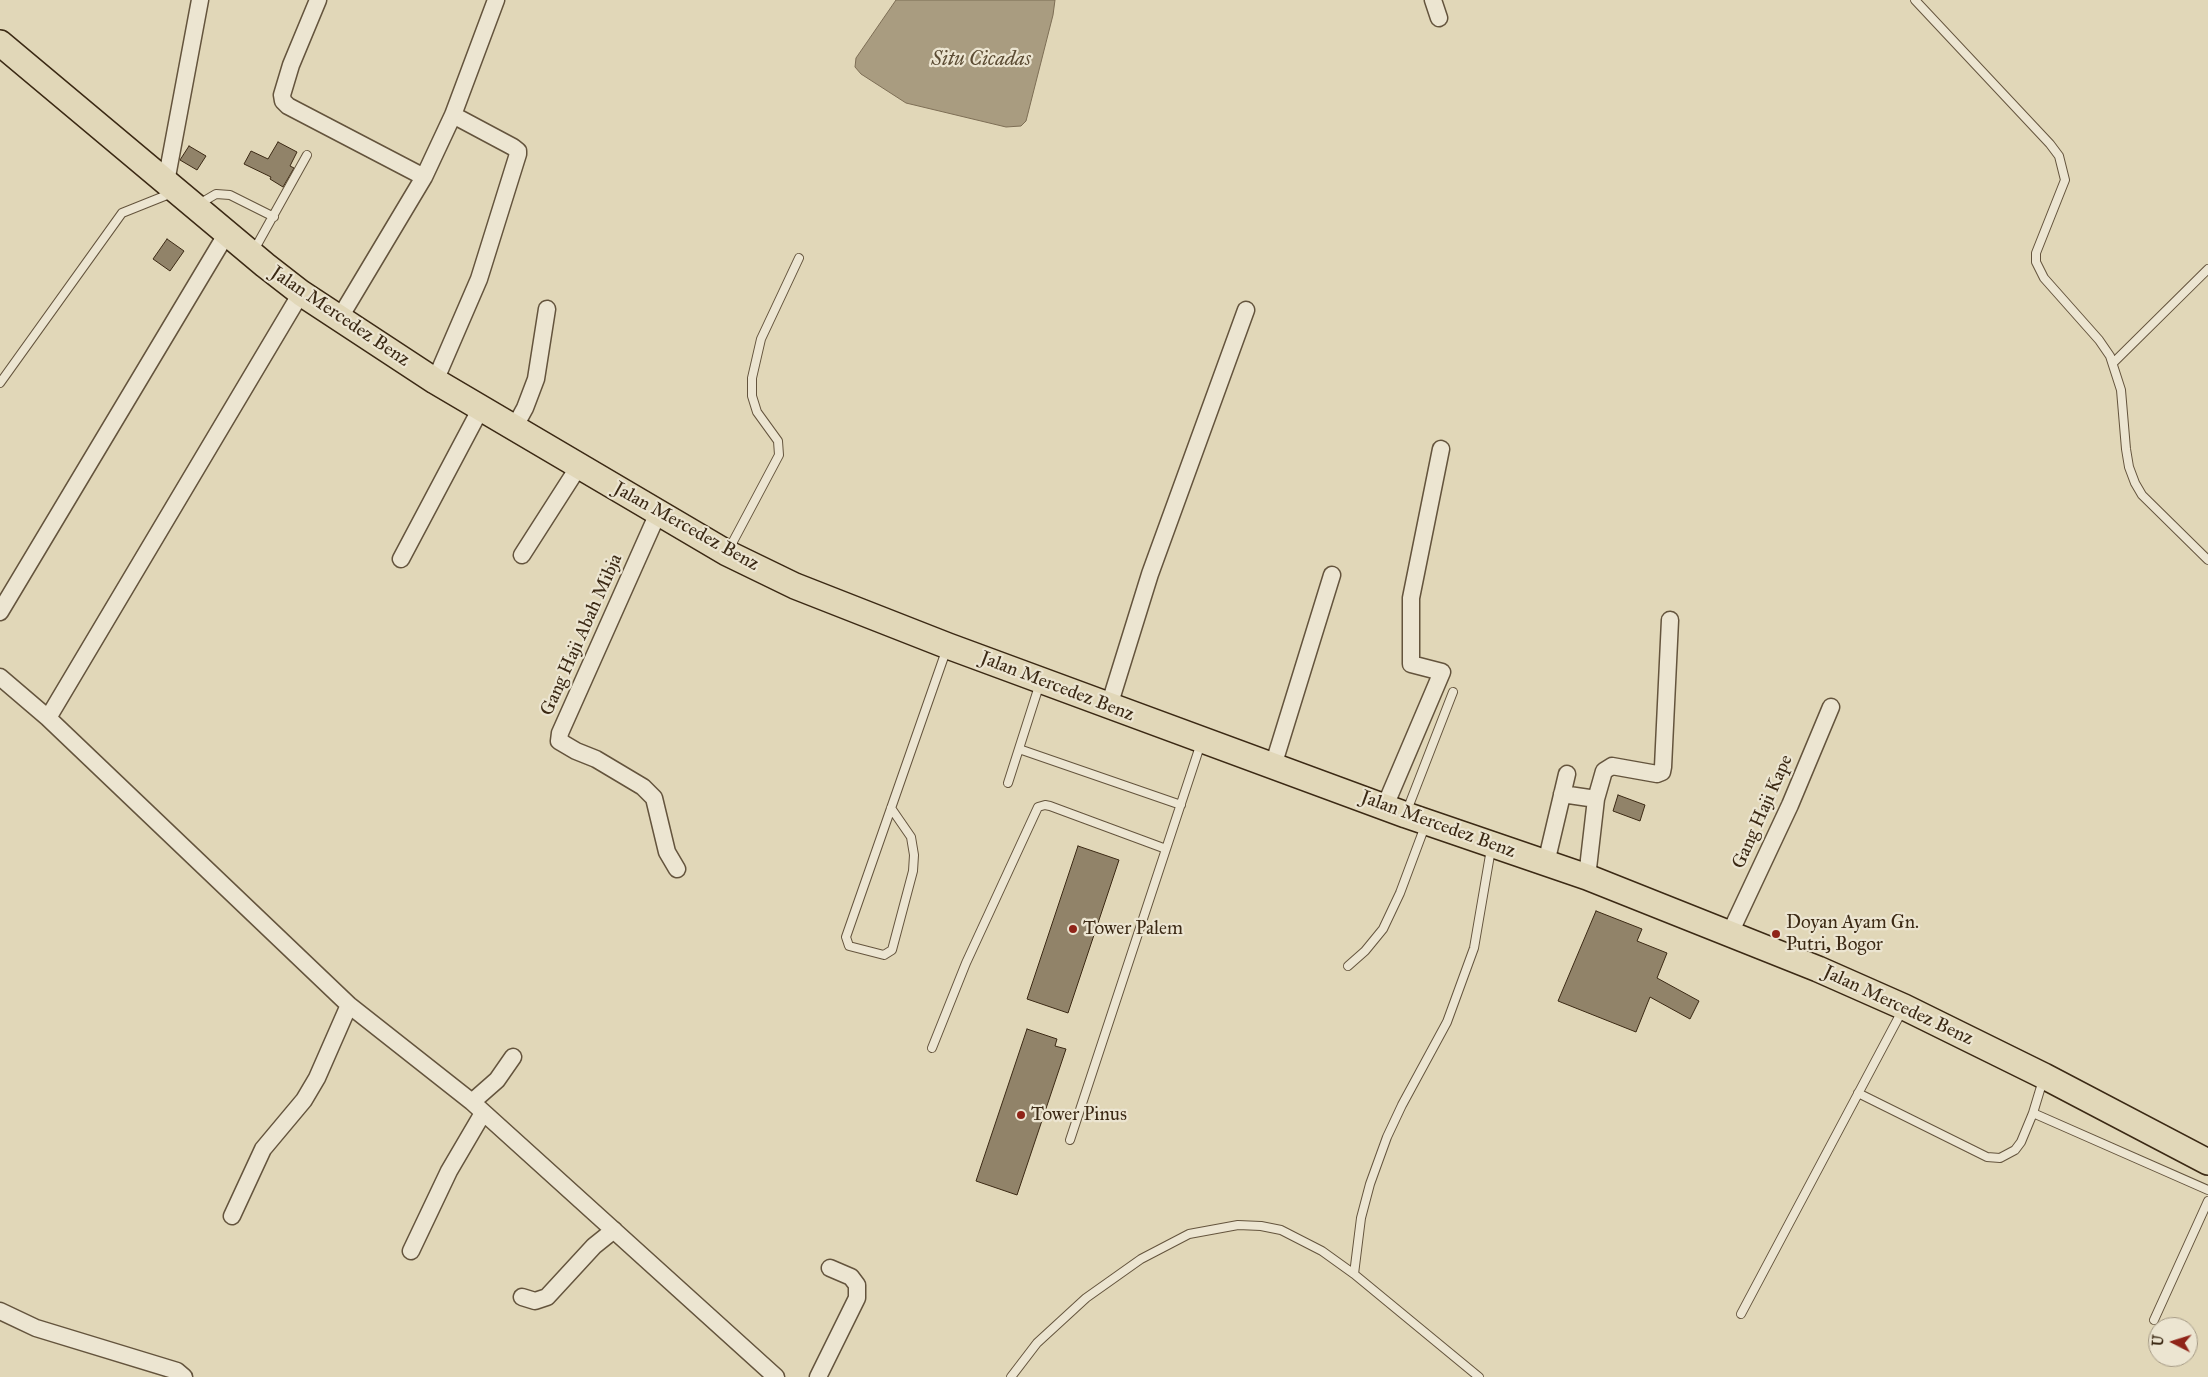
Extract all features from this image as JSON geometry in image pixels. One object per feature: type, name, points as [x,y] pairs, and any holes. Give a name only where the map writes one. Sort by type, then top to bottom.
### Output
[{"type":"main road","name":"Jalan Mercedez Benz","points":[[0,43],[301,293],[434,381],[727,553],[795,586],[948,646],[1273,766],[1587,877],[1730,933],[1904,1007],[2044,1076],[2208,1162]]},
{"type":"street","points":[[180,193],[200,0]]},
{"type":"street","points":[[318,0],[282,94],[283,102],[424,177]]},
{"type":"street","points":[[339,319],[424,177],[453,115],[496,0]]},
{"type":"street","points":[[1433,0],[1439,18]]},
{"type":"street","points":[[434,381],[479,279],[518,154],[518,151],[513,147],[453,115]]},
{"type":"street","points":[[0,612],[228,233]]},
{"type":"street","points":[[48,718],[301,293]]},
{"type":"street","points":[[514,428],[525,408],[536,379],[547,309]]},
{"type":"street","points":[[1108,706],[1150,574],[1246,310]]},
{"type":"street","points":[[401,559],[482,408]]},
{"type":"street","points":[[1406,814],[1442,672],[1412,664],[1411,607],[1412,588],[1441,449]]},
{"type":"street","points":[[522,554],[579,466]]},
{"type":"street","name":"Gang Haji Abah Mibja","points":[[658,513],[560,733],[559,741],[576,751],[596,759],[636,782],[654,798],[667,852],[677,869]]},
{"type":"street","points":[[1273,766],[1332,575]]},
{"type":"street","points":[[1587,877],[1596,799],[1601,781],[1608,768],[1612,766],[1657,774],[1662,772],[1670,620]]},
{"type":"street","points":[[0,677],[48,718],[349,1005],[478,1107],[776,1377]]},
{"type":"street","name":"Gang Haji Kape","points":[[1730,933],[1790,805],[1831,707]]},
{"type":"street","points":[[1546,863],[1567,774]]},
{"type":"street","points":[[1562,794],[1596,799]]},
{"type":"street","points":[[232,1216],[263,1149],[304,1100],[317,1078],[349,1005]]},
{"type":"street","points":[[411,1251],[478,1107],[513,1057]]},
{"type":"street","points":[[522,1297],[535,1301],[547,1297],[594,1246],[614,1230]]},
{"type":"street","points":[[818,1377],[857,1298],[857,1285],[851,1277],[830,1268]]},
{"type":"street","points":[[0,1311],[36,1328],[177,1371],[184,1377]]},
{"type":"lane","points":[[1915,0],[2060,156],[2066,180],[2036,253],[2036,262],[2044,278],[2099,340],[2113,363],[2121,390],[2129,467],[2135,483],[2142,495],[2208,560]]},
{"type":"lane","points":[[252,254],[307,155]]},
{"type":"lane","points":[[0,384],[122,213],[180,193],[206,198],[216,194],[230,195],[274,217]]},
{"type":"lane","points":[[727,553],[779,455],[778,442],[757,412],[752,396],[752,378],[761,340],[799,258]]},
{"type":"lane","points":[[2113,363],[2208,269]]},
{"type":"lane","points":[[891,808],[911,837],[914,855],[913,871],[892,950],[884,956],[849,946],[846,937],[891,808],[948,646]]},
{"type":"lane","points":[[1008,783],[1041,681]]},
{"type":"lane","points":[[1348,966],[1365,951],[1383,929],[1400,893],[1406,814],[1453,692]]},
{"type":"lane","points":[[1070,1140],[1202,740]]},
{"type":"lane","points":[[1019,749],[1181,805]]},
{"type":"lane","points":[[932,1048],[966,963],[1038,807],[1050,806],[1166,849]]},
{"type":"lane","points":[[1354,1274],[1361,1218],[1372,1176],[1402,1105],[1447,1022],[1474,948],[1492,844]]},
{"type":"lane","points":[[1741,1314],[1904,1007]]},
{"type":"lane","points":[[1858,1093],[1986,1157],[2000,1158],[2015,1150],[2021,1142],[2033,1113],[2044,1076]]},
{"type":"lane","points":[[2033,1113],[2208,1190]]},
{"type":"lane","points":[[2155,1317],[2208,1202]]},
{"type":"lane","points":[[1011,1377],[1037,1343],[1086,1298],[1141,1259],[1189,1234],[1238,1225],[1275,1229],[1322,1251],[1354,1274],[1479,1377]]},
{"type":"water","name":"Situ Cicadas","points":[[896,0],[1055,0],[1053,15],[1026,121],[1021,126],[1006,127],[906,103],[861,74],[855,67],[856,58]]},
{"type":"building","points":[[278,142],[297,152],[290,166],[294,168],[283,187],[270,179],[271,177],[244,164],[251,151],[268,159]]},
{"type":"building","points":[[189,146],[206,156],[197,170],[180,160]]},
{"type":"building","points":[[167,239],[184,251],[170,271],[153,259]]},
{"type":"building","points":[[1618,795],[1645,805],[1640,821],[1613,811]]},
{"type":"building","name":"Tower Palem","points":[[1078,846],[1119,860],[1068,1013],[1027,999]]},
{"type":"building","points":[[1596,911],[1642,929],[1637,941],[1667,953],[1657,978],[1699,1001],[1690,1019],[1650,997],[1636,1032],[1558,1001]]},
{"type":"building","name":"Tower Pinus","points":[[1027,1029],[1057,1039],[1055,1046],[1066,1049],[1017,1195],[976,1181]]},
{"type":"place","name":"Tower Palem","points":[[1073,929]]},
{"type":"place","name":"Doyan Ayam Gn. Putri, Bogor","points":[[1776,934]]},
{"type":"place","name":"Tower Pinus","points":[[1021,1115]]}]
